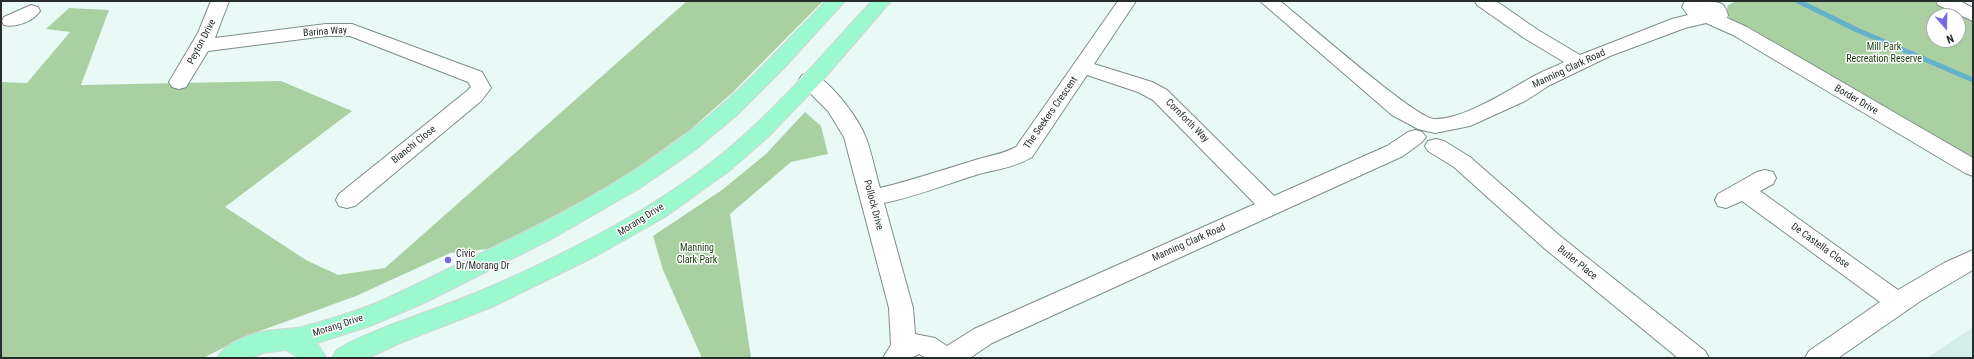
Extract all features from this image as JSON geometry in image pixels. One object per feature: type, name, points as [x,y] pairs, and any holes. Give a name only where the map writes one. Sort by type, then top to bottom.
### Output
[{"type":"main road","name":"Morang Drive","points":[[230,358],[256,344],[268,341],[290,340],[352,322],[401,302],[536,237],[605,200],[642,177],[714,124],[836,1]]},
{"type":"main road","name":"Morang Drive","points":[[344,358],[382,339],[474,304],[564,262],[620,233],[648,216],[705,178],[741,150],[794,96],[882,1]]},
{"type":"main road","points":[[290,340],[301,344],[308,349],[313,358]]},
{"type":"street","name":"Peyton Drive","points":[[179,82],[202,46],[216,15],[220,1]]},
{"type":"street","name":"The Seekers Crescent","points":[[872,198],[932,183],[961,172],[1017,157],[1032,142],[1127,1]]},
{"type":"street","points":[[1269,1],[1430,135]]},
{"type":"street","points":[[1484,1],[1575,65]]},
{"type":"street","points":[[1945,1],[1973,15]]},
{"type":"street","name":"Manning Clark Road","points":[[924,352],[983,336],[1518,96],[1542,80],[1575,65],[1679,23],[1705,7]]},
{"type":"street","name":"Border Drive","points":[[1705,7],[1740,31],[1973,168]]},
{"type":"street","name":"Barina Way","points":[[202,46],[326,30],[352,30],[475,77],[480,84],[480,88]]},
{"type":"street","name":"Cornforth Way","points":[[1083,67],[1146,87],[1157,92],[1271,206]]},
{"type":"street","name":"Pollock Drive","points":[[808,80],[821,91],[845,117],[855,137],[901,308],[924,352]]},
{"type":"street","name":"Bianchi Close","points":[[346,200],[474,96],[480,88]]},
{"type":"street","points":[[794,96],[812,99],[835,107]]},
{"type":"street","name":"Butler Place","points":[[1430,135],[1552,242],[1696,358]]},
{"type":"street","name":"De Castella Close","points":[[1765,178],[1735,195],[1898,302]]},
{"type":"street","points":[[1818,358],[1938,276],[1973,259]]},
{"type":"shaded area","points":[[1973,327],[1973,358],[1927,358]]},
{"type":"green space","points":[[687,1],[823,1],[733,92],[690,130],[630,173],[558,215],[488,249],[450,253],[356,296],[249,335],[203,358],[1,358],[1,82],[27,83],[70,32],[46,29],[69,8],[109,10],[81,85],[281,81],[352,111],[225,207],[306,260],[338,275],[385,268]]},
{"type":"green space","name":"Mill Park Recreation Reserve","points":[[1736,1],[1939,1],[1953,8],[1926,8],[1926,48],[1966,48],[1966,14],[1973,18],[1973,163],[1735,23],[1730,19],[1727,9],[1728,5]]},
{"type":"green space","name":"Manning Clark Park","points":[[805,112],[821,126],[828,154],[791,162],[730,214],[751,358],[702,358],[663,270],[653,236],[722,190],[766,154]]},
{"type":"waterway","points":[[1798,1],[1857,30],[1973,80]]},
{"type":"place","name":"Civic Dr/Morang Dr","points":[[448,260]]}]
